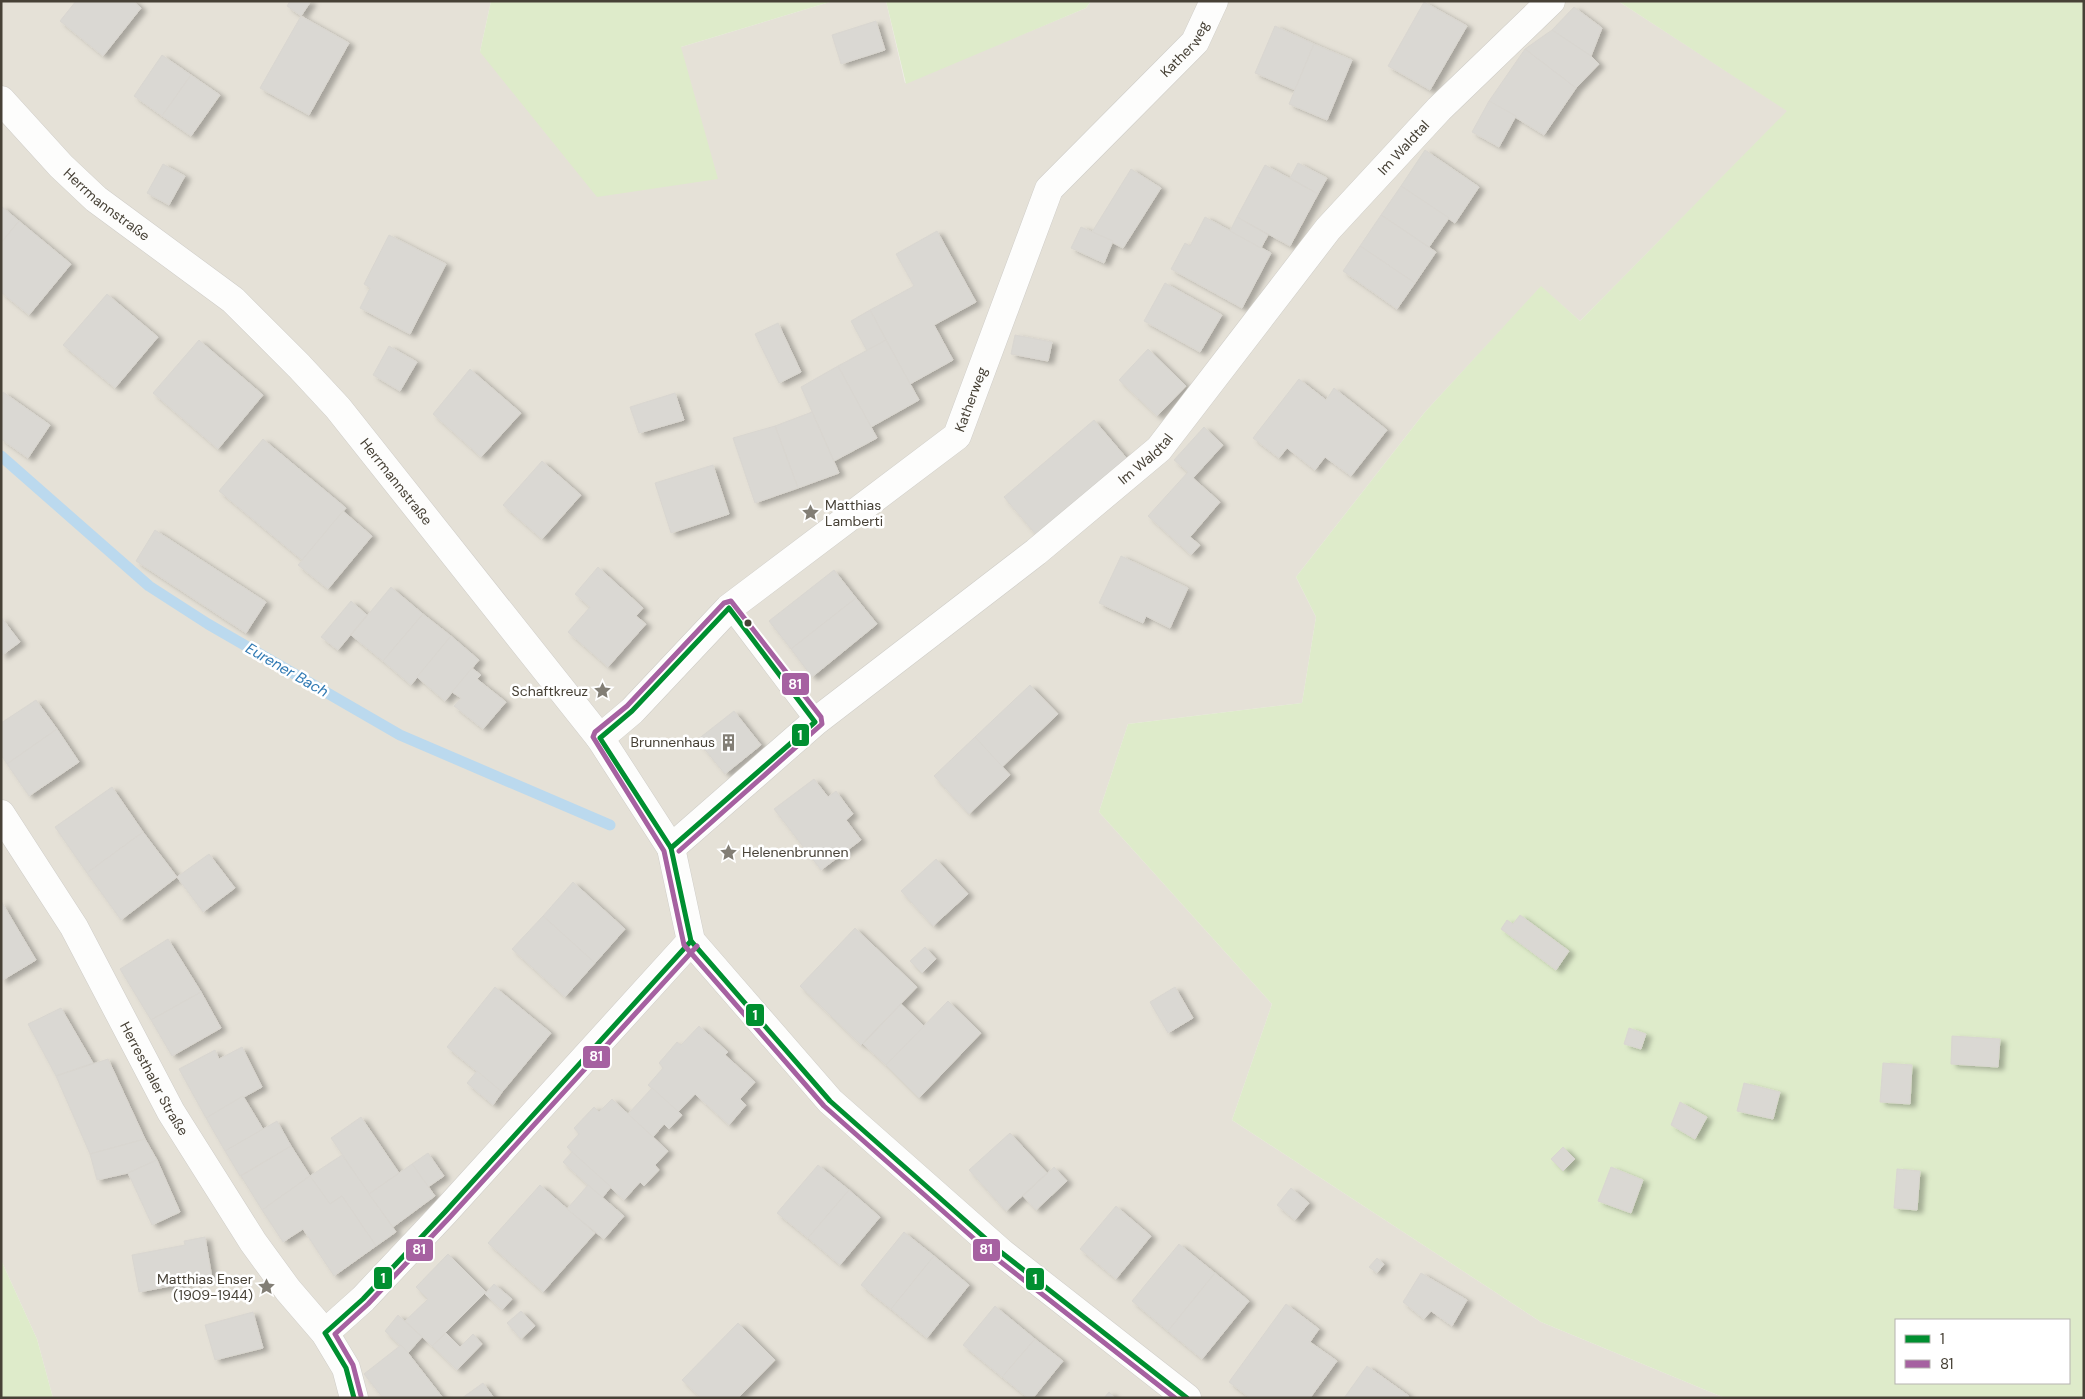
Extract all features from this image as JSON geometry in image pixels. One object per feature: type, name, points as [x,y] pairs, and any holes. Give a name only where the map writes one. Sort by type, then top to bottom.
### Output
[{"type":"street","name":"Katherweg","points":[[600,738],[632,711],[729,608],[957,436],[1049,188],[1195,42],[1214,1]]},
{"type":"street","name":"Im Waldtal","points":[[671,848],[815,722],[1036,552],[1159,449],[1328,229],[1439,109],[1551,1]]},
{"type":"street","name":"Herrmannstraße","points":[[1,100],[61,166],[96,199],[233,300],[338,408],[600,738],[671,848],[691,941]]},
{"type":"street","name":"Herresthaler Straße","points":[[1,814],[74,927],[170,1112],[217,1189],[288,1290],[325,1332],[346,1368],[354,1398]]},
{"type":"street","points":[[325,1332],[363,1299],[432,1226],[691,941],[830,1101],[1002,1253],[1187,1398]]},
{"type":"lane","points":[[729,608],[815,722]]},
{"type":"shaded area","points":[[1,1],[491,1],[480,52],[681,47],[833,1],[886,1],[905,83],[1086,8],[1091,1],[1618,1],[1788,111],[1580,321],[1541,287],[1425,412],[1296,577],[1316,617],[1302,703],[1128,724],[1099,812],[1272,1004],[1232,1120],[1541,1322],[1725,1398],[53,1398],[37,1339],[1,1260]]},
{"type":"green space","points":[[491,1],[833,1],[681,47],[718,179],[597,197],[480,52]]},
{"type":"green space","points":[[886,1],[1091,1],[1086,8],[906,84]]},
{"type":"green space","points":[[1618,1],[2084,1],[2084,1398],[1725,1398],[1541,1322],[1232,1120],[1272,1004],[1099,812],[1128,724],[1302,703],[1316,617],[1296,577],[1425,412],[1541,286],[1580,321],[1787,111]]},
{"type":"green space","points":[[1,1260],[37,1339],[53,1398],[1,1398]]},
{"type":"building","points":[[76,1],[133,1],[141,8],[103,56],[60,21]]},
{"type":"building","points":[[290,1],[311,1],[301,16],[287,6]]},
{"type":"building","points":[[1424,2],[1467,26],[1430,90],[1388,66]]},
{"type":"building","points":[[1574,7],[1602,28],[1591,56],[1552,30]]},
{"type":"building","points":[[301,16],[349,43],[309,115],[260,88]]},
{"type":"building","points":[[876,21],[885,50],[841,64],[832,35]]},
{"type":"building","points":[[1275,26],[1314,44],[1295,90],[1255,73]]},
{"type":"building","points":[[1552,30],[1591,56],[1599,64],[1576,88],[1525,49]]},
{"type":"building","points":[[1314,44],[1352,60],[1327,120],[1289,104]]},
{"type":"building","points":[[1525,49],[1576,88],[1544,135],[1489,101]]},
{"type":"building","points":[[162,55],[191,75],[162,116],[134,96]]},
{"type":"building","points":[[191,75],[220,95],[191,136],[162,116]]},
{"type":"building","points":[[1489,101],[1516,116],[1499,147],[1472,132]]},
{"type":"building","points":[[1425,150],[1479,187],[1455,223],[1401,186]]},
{"type":"building","points":[[1298,163],[1327,178],[1318,194],[1290,178]]},
{"type":"building","points":[[163,164],[185,176],[169,205],[147,193]]},
{"type":"building","points":[[1265,165],[1318,194],[1290,246],[1237,217]]},
{"type":"building","points":[[1131,169],[1161,188],[1123,248],[1092,232]]},
{"type":"building","points":[[1401,186],[1449,218],[1429,247],[1381,215]]},
{"type":"building","points":[[1,206],[19,221],[1,243]]},
{"type":"building","points":[[1381,215],[1436,252],[1415,283],[1360,246]]},
{"type":"building","points":[[1205,217],[1271,253],[1242,308],[1171,269],[1185,243],[1190,246]]},
{"type":"building","points":[[1237,217],[1268,235],[1261,248],[1230,231]]},
{"type":"building","points":[[19,221],[71,264],[29,315],[1,292],[1,243]]},
{"type":"building","points":[[1081,227],[1113,241],[1104,263],[1071,248]]},
{"type":"building","points":[[937,231],[976,302],[934,325],[953,360],[910,384],[870,310],[914,286],[896,254]]},
{"type":"building","points":[[389,235],[446,264],[410,334],[360,308],[370,288],[364,284]]},
{"type":"building","points":[[1360,246],[1415,283],[1397,309],[1343,271]]},
{"type":"building","points":[[1165,283],[1222,315],[1200,352],[1144,321]]},
{"type":"building","points":[[107,294],[158,337],[115,388],[63,345]]},
{"type":"building","points":[[870,310],[886,340],[867,351],[851,321]]},
{"type":"building","points":[[778,323],[801,372],[779,383],[755,334]]},
{"type":"building","points":[[1015,335],[1052,342],[1048,361],[1011,354]]},
{"type":"building","points":[[199,340],[263,395],[218,449],[153,393]]},
{"type":"building","points":[[886,340],[919,400],[871,427],[838,366]]},
{"type":"building","points":[[389,346],[417,362],[400,391],[373,375]]},
{"type":"building","points":[[1148,349],[1186,386],[1157,416],[1119,380]]},
{"type":"building","points":[[838,366],[877,438],[834,461],[801,387]]},
{"type":"building","points":[[470,369],[521,413],[481,457],[433,414]]},
{"type":"building","points":[[1299,379],[1326,400],[1334,388],[1387,430],[1351,476],[1325,457],[1315,470],[1287,448],[1279,458],[1253,438]]},
{"type":"building","points":[[3,392],[50,425],[28,458],[1,439]]},
{"type":"building","points":[[675,393],[684,420],[639,433],[630,407]]},
{"type":"building","points":[[812,412],[839,473],[798,488],[775,426]]},
{"type":"building","points":[[1094,420],[1129,461],[1038,537],[1004,497]]},
{"type":"building","points":[[775,426],[798,488],[755,503],[733,438]]},
{"type":"building","points":[[1204,427],[1223,445],[1193,478],[1220,502],[1190,537],[1200,545],[1191,555],[1148,516],[1188,472],[1174,460]]},
{"type":"building","points":[[263,439],[346,508],[302,560],[219,491]]},
{"type":"building","points":[[542,461],[581,495],[542,539],[503,505]]},
{"type":"building","points":[[713,465],[729,514],[671,533],[655,483]]},
{"type":"building","points":[[343,511],[372,536],[328,589],[298,565]]},
{"type":"building","points":[[155,530],[266,602],[246,633],[136,561]]},
{"type":"building","points":[[1121,556],[1188,588],[1170,628],[1146,616],[1143,623],[1099,603]]},
{"type":"building","points":[[598,567],[643,608],[636,616],[646,624],[608,667],[568,632],[590,607],[575,594]]},
{"type":"building","points":[[834,570],[856,598],[791,649],[769,621]]},
{"type":"building","points":[[391,587],[423,614],[383,661],[351,635]]},
{"type":"building","points":[[856,598],[877,624],[812,677],[791,649]]},
{"type":"building","points":[[351,601],[367,615],[338,650],[321,637]]},
{"type":"building","points":[[423,614],[451,636],[411,685],[383,661]]},
{"type":"building","points":[[1,617],[20,642],[1,656]]},
{"type":"building","points":[[451,636],[479,660],[445,701],[417,677]]},
{"type":"building","points":[[472,668],[481,675],[477,679],[506,702],[483,729],[454,706],[461,698],[452,692]]},
{"type":"building","points":[[1030,685],[1058,714],[1002,767],[975,737]]},
{"type":"building","points":[[36,700],[57,729],[7,764],[1,755],[1,723]]},
{"type":"building","name":"Brunnenhaus","points":[[734,711],[761,745],[725,774],[697,740]]},
{"type":"building","points":[[57,729],[79,762],[29,796],[7,764]]},
{"type":"building","points":[[975,737],[1010,775],[969,814],[934,776]]},
{"type":"building","points":[[814,779],[828,797],[836,791],[853,814],[846,820],[861,840],[821,870],[774,809]]},
{"type":"building","points":[[112,787],[143,832],[87,873],[55,827]]},
{"type":"building","points":[[143,832],[177,877],[121,920],[87,873]]},
{"type":"building","points":[[209,854],[235,888],[203,912],[177,877]]},
{"type":"building","points":[[936,859],[968,894],[933,926],[901,891]]},
{"type":"building","points":[[573,882],[625,929],[595,963],[543,916]]},
{"type":"building","points":[[1,901],[36,960],[1,981]]},
{"type":"building","points":[[1520,915],[1569,951],[1556,970],[1501,929],[1507,920],[1513,924]]},
{"type":"building","points":[[543,916],[595,963],[565,997],[512,949]]},
{"type":"building","points":[[855,928],[917,987],[861,1045],[800,986]]},
{"type":"building","points":[[168,939],[201,992],[151,1020],[120,969]]},
{"type":"building","points":[[925,947],[936,959],[922,973],[910,961]]},
{"type":"building","points":[[495,987],[551,1033],[502,1092],[447,1047]]},
{"type":"building","points":[[1175,987],[1193,1018],[1168,1033],[1150,1002]]},
{"type":"building","points":[[201,992],[221,1028],[172,1056],[151,1020]]},
{"type":"building","points":[[948,1001],[981,1033],[919,1098],[886,1065]]},
{"type":"building","points":[[901,1004],[924,1026],[886,1065],[863,1044]]},
{"type":"building","points":[[61,1008],[93,1063],[56,1076],[28,1024]]},
{"type":"building","points":[[699,1026],[728,1052],[725,1055],[755,1082],[740,1099],[746,1105],[729,1125],[695,1094],[678,1112],[648,1085],[663,1068],[659,1063],[677,1042],[681,1045]]},
{"type":"building","points":[[1629,1028],[1646,1034],[1641,1049],[1624,1044]]},
{"type":"building","points":[[1952,1036],[2000,1039],[1998,1067],[1951,1064]]},
{"type":"building","points":[[242,1047],[262,1087],[206,1118],[179,1069],[215,1050],[219,1059]]},
{"type":"building","points":[[108,1059],[145,1139],[90,1154],[56,1076]]},
{"type":"building","points":[[1883,1063],[1912,1065],[1910,1104],[1880,1102]]},
{"type":"building","points":[[477,1071],[502,1092],[493,1105],[467,1083]]},
{"type":"building","points":[[1744,1083],[1780,1092],[1773,1119],[1737,1111]]},
{"type":"building","points":[[652,1088],[682,1115],[669,1129],[664,1124],[653,1137],[628,1114]]},
{"type":"building","points":[[243,1096],[263,1129],[225,1151],[206,1118]]},
{"type":"building","points":[[612,1099],[668,1151],[655,1165],[659,1170],[644,1186],[640,1182],[624,1200],[567,1147],[579,1134],[574,1128],[594,1107],[599,1112]]},
{"type":"building","points":[[1680,1102],[1707,1117],[1695,1139],[1671,1125]]},
{"type":"building","points":[[361,1117],[399,1173],[369,1194],[331,1138]]},
{"type":"building","points":[[277,1121],[291,1146],[240,1176],[225,1151]]},
{"type":"building","points":[[1010,1133],[1047,1173],[1006,1211],[969,1170]]},
{"type":"building","points":[[145,1139],[157,1160],[128,1173],[97,1180],[90,1154]]},
{"type":"building","points":[[291,1146],[310,1176],[262,1210],[241,1176]]},
{"type":"building","points":[[1563,1147],[1575,1159],[1563,1171],[1551,1159]]},
{"type":"building","points":[[572,1152],[611,1187],[602,1198],[563,1162]]},
{"type":"building","points":[[428,1153],[444,1176],[428,1187],[412,1164]]},
{"type":"building","points":[[342,1155],[396,1232],[376,1246],[342,1196],[330,1204],[310,1176]]},
{"type":"building","points":[[157,1160],[180,1212],[152,1225],[128,1173]]},
{"type":"building","points":[[412,1164],[435,1196],[393,1227],[369,1194]]},
{"type":"building","points":[[818,1165],[849,1190],[808,1238],[777,1213]]},
{"type":"building","points":[[1054,1167],[1067,1181],[1036,1210],[1023,1196]]},
{"type":"building","points":[[1611,1167],[1643,1180],[1631,1213],[1598,1201]]},
{"type":"building","points":[[1897,1169],[1920,1171],[1917,1210],[1894,1208]]},
{"type":"building","points":[[310,1176],[330,1204],[342,1196],[376,1246],[334,1276],[303,1229],[283,1242],[262,1210]]},
{"type":"building","points":[[540,1185],[595,1233],[543,1292],[488,1243]]},
{"type":"building","points":[[588,1185],[624,1216],[604,1239],[567,1209]]},
{"type":"building","points":[[1291,1188],[1309,1203],[1295,1220],[1277,1205]]},
{"type":"building","points":[[849,1190],[880,1217],[840,1265],[808,1238]]},
{"type":"building","points":[[1116,1206],[1151,1236],[1116,1279],[1080,1249]]},
{"type":"building","points":[[904,1232],[934,1256],[891,1309],[861,1285]]},
{"type":"building","points":[[205,1237],[212,1278],[139,1292],[132,1255],[185,1245],[184,1241]]},
{"type":"building","points":[[1179,1244],[1215,1273],[1168,1331],[1132,1301]]},
{"type":"building","points":[[448,1254],[486,1292],[432,1346],[405,1321],[428,1299],[416,1287]]},
{"type":"building","points":[[934,1256],[969,1285],[927,1338],[891,1309]]},
{"type":"building","points":[[1377,1258],[1384,1264],[1377,1273],[1369,1267]]},
{"type":"building","points":[[1215,1273],[1249,1301],[1202,1359],[1168,1331]]},
{"type":"building","points":[[1421,1273],[1467,1300],[1452,1326],[1431,1311],[1424,1319],[1403,1302]]},
{"type":"building","points":[[494,1284],[512,1299],[502,1310],[485,1294]]},
{"type":"building","points":[[1286,1304],[1319,1329],[1310,1342],[1337,1361],[1310,1398],[1250,1398],[1229,1382]]},
{"type":"building","points":[[995,1306],[1035,1339],[1002,1377],[963,1345]]},
{"type":"building","points":[[521,1311],[535,1326],[521,1339],[507,1323]]},
{"type":"building","points":[[253,1312],[263,1348],[215,1360],[205,1325]]},
{"type":"building","points":[[398,1315],[422,1337],[408,1353],[385,1331]]},
{"type":"building","points":[[738,1323],[775,1360],[738,1398],[701,1398],[682,1380]]},
{"type":"building","points":[[446,1333],[460,1347],[473,1334],[482,1344],[457,1370],[432,1346]]},
{"type":"building","points":[[1035,1339],[1063,1361],[1033,1398],[1028,1398],[1002,1377]]},
{"type":"building","points":[[401,1345],[443,1398],[383,1398],[364,1374]]},
{"type":"building","points":[[1367,1366],[1409,1396],[1407,1398],[1344,1398]]},
{"type":"building","points":[[483,1383],[494,1398],[462,1398]]},
{"type":"building","points":[[1109,1392],[1115,1398],[1104,1398]]},
{"type":"waterway","name":"Eurener Bach","points":[[1,456],[149,586],[208,624],[400,735],[610,825]]},
{"type":"transit line","name":"81","points":[[679,851],[822,724],[821,717],[731,601],[724,603],[627,706],[595,732],[593,737],[664,851],[684,945],[824,1106],[997,1259],[1175,1398]]},
{"type":"transit line","name":"1","points":[[729,608],[815,722],[671,848],[600,738],[632,711],[729,608]]},
{"type":"transit line","name":"1","points":[[671,848],[691,941],[830,1101],[1002,1253],[1187,1398]]},
{"type":"transit line","name":"1","points":[[354,1398],[346,1368],[325,1333],[363,1299],[445,1212],[691,941]]},
{"type":"transit line","name":"81","points":[[361,1396],[353,1365],[335,1334],[368,1304],[450,1217],[697,946]]},
{"type":"place","name":"Matthias Lamberti","points":[[811,513]]},
{"type":"place","name":"Schaftkreuz","points":[[602,691]]},
{"type":"place","name":"Brunnenhaus","points":[[729,742]]},
{"type":"place","name":"Helenenbrunnen","points":[[728,852]]},
{"type":"place","name":"Matthias Enser (1909-1944)","points":[[267,1287]]}]
